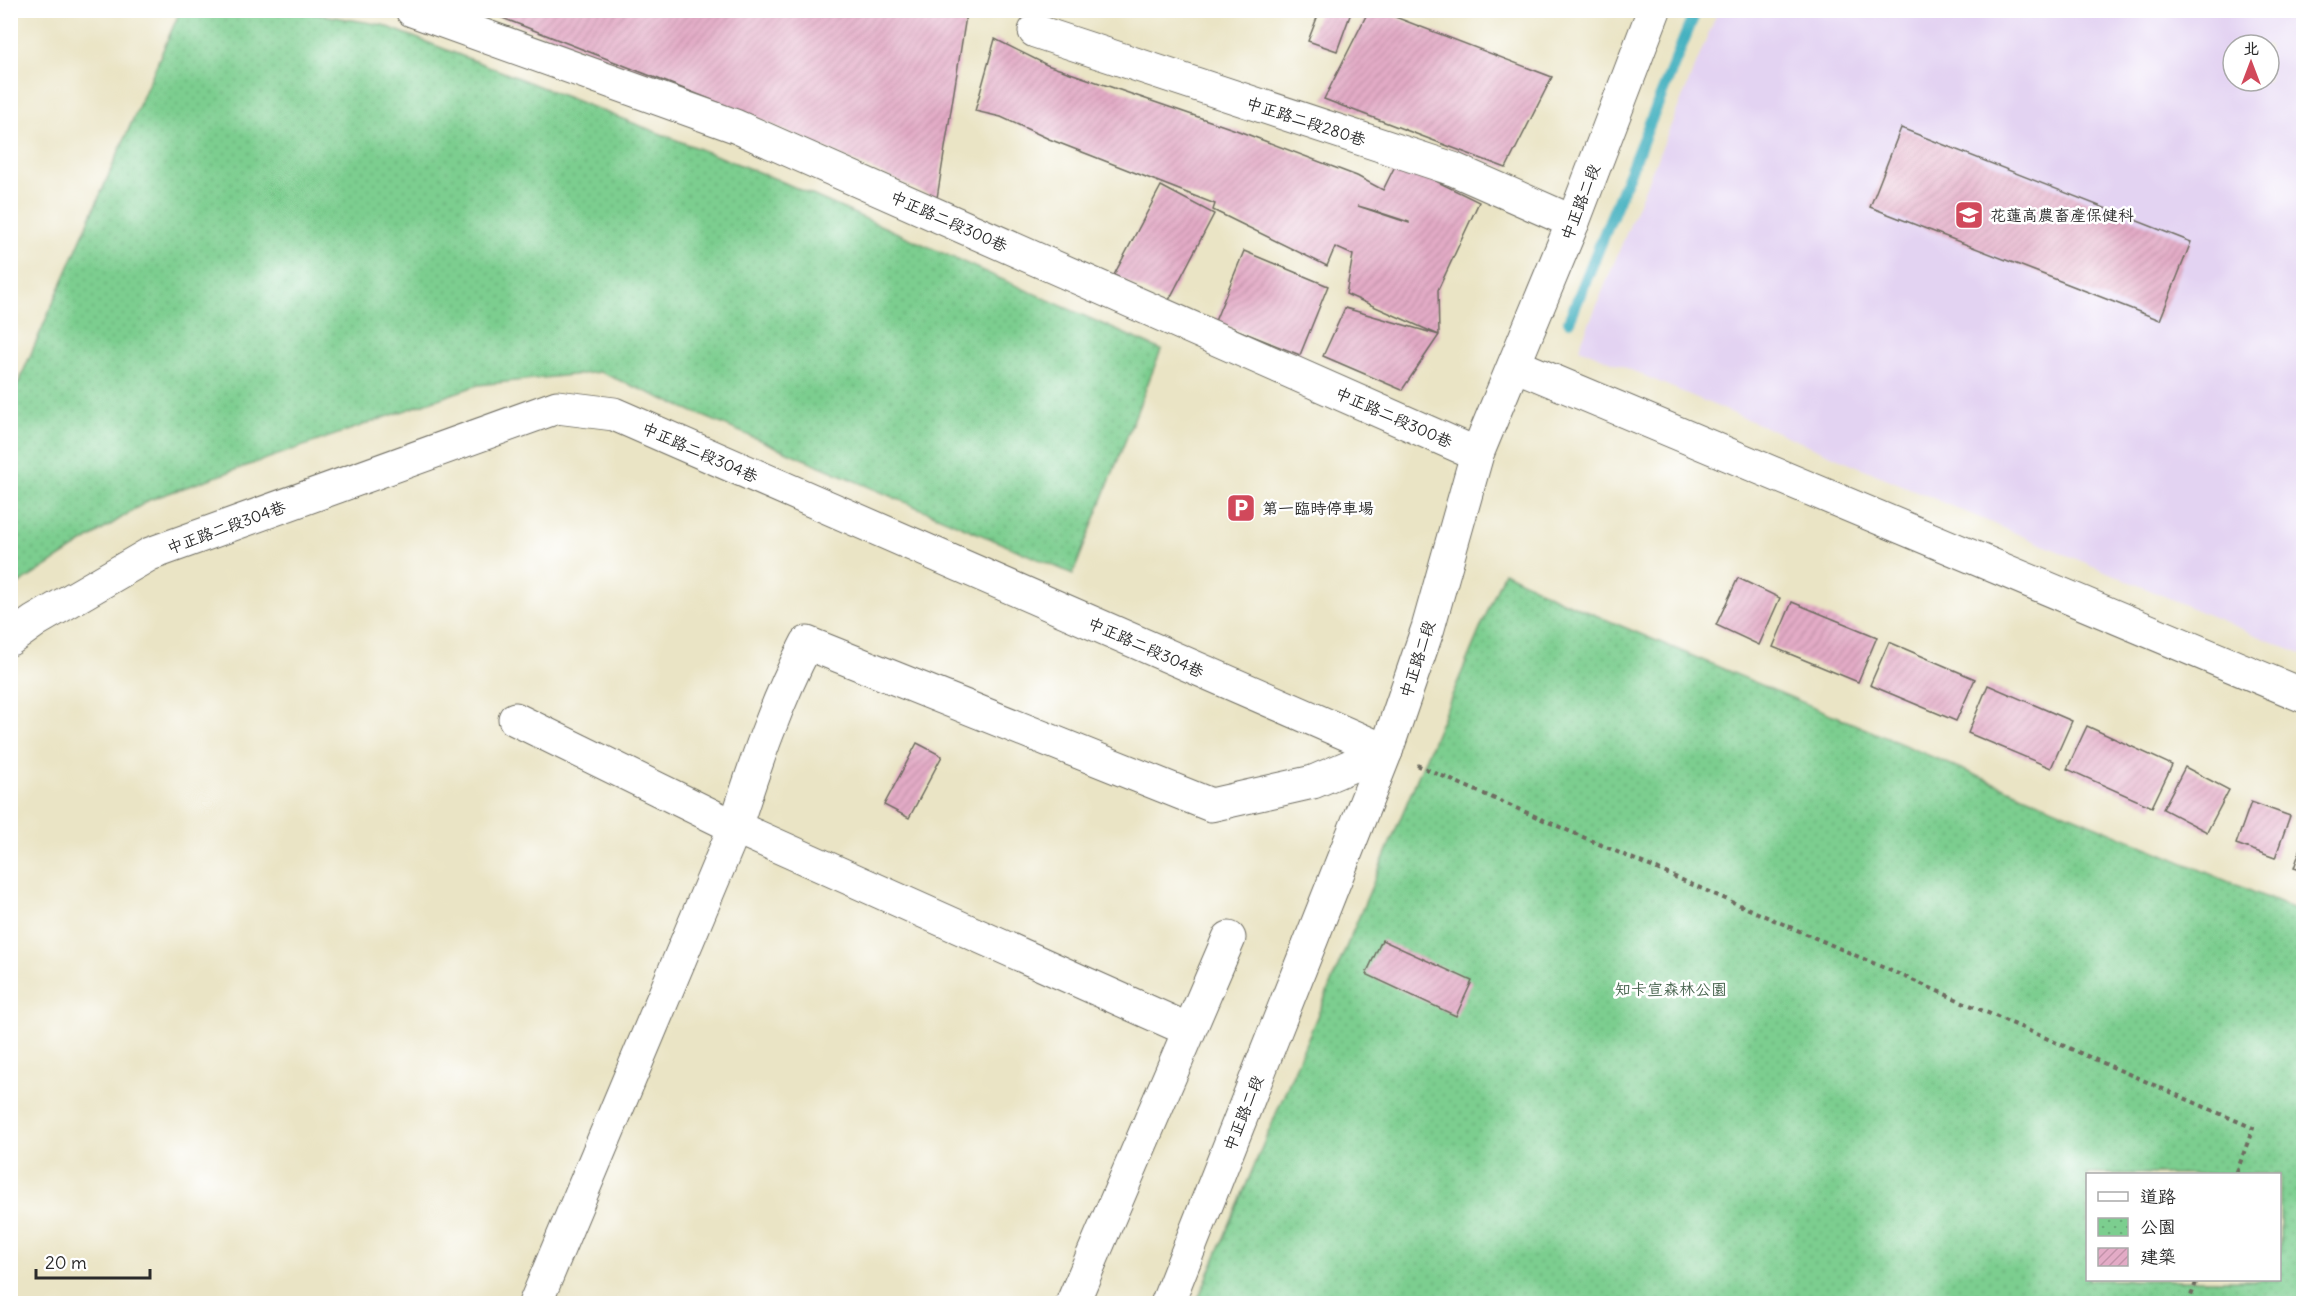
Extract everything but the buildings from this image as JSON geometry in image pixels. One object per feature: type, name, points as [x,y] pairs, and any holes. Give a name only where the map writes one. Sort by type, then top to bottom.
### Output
[{"type":"street","name":"中正路二段300巷","points":[[412,10],[735,126],[1477,454]]},
{"type":"street","name":"中正路二段","points":[[1167,1304],[1386,751],[1428,628],[1477,454],[1573,222],[1654,10]]},
{"type":"street","name":"中正路二段280巷","points":[[1035,31],[1453,170],[1573,222]]},
{"type":"street","points":[[1515,365],[2304,696]]},
{"type":"street","name":"中正路二段304巷","points":[[10,639],[34,621],[150,554],[557,407],[614,414],[1386,751]]},
{"type":"street","points":[[535,1304],[735,827],[789,677],[807,644],[1211,805],[1314,782],[1386,751]]},
{"type":"street","points":[[515,719],[735,827],[1189,1030]]},
{"type":"street","points":[[1072,1304],[1229,938]]},
{"type":"path","points":[[1386,751],[2253,1128],[2236,1173]]},
{"type":"path","points":[[2188,1304],[2197,1281]]},
{"type":"shaded area","name":"花蓮高農畜產保健科","points":[[1718,11],[2303,11],[2303,655],[1579,348]]},
{"type":"green space","points":[[180,11],[299,11],[383,25],[776,179],[1161,350],[1073,574],[600,372],[478,385],[149,500],[11,589],[11,400]]},
{"type":"green space","name":"知卡宣森林公園","points":[[1504,572],[1562,601],[2303,913],[2303,1303],[1196,1304]]},
{"type":"waterway","points":[[1569,321],[1696,10]]},
{"type":"place","name":"花蓮高農畜產保健科","points":[[1969,215]]},
{"type":"place","name":"第一臨時停車場","points":[[1241,508]]}]
